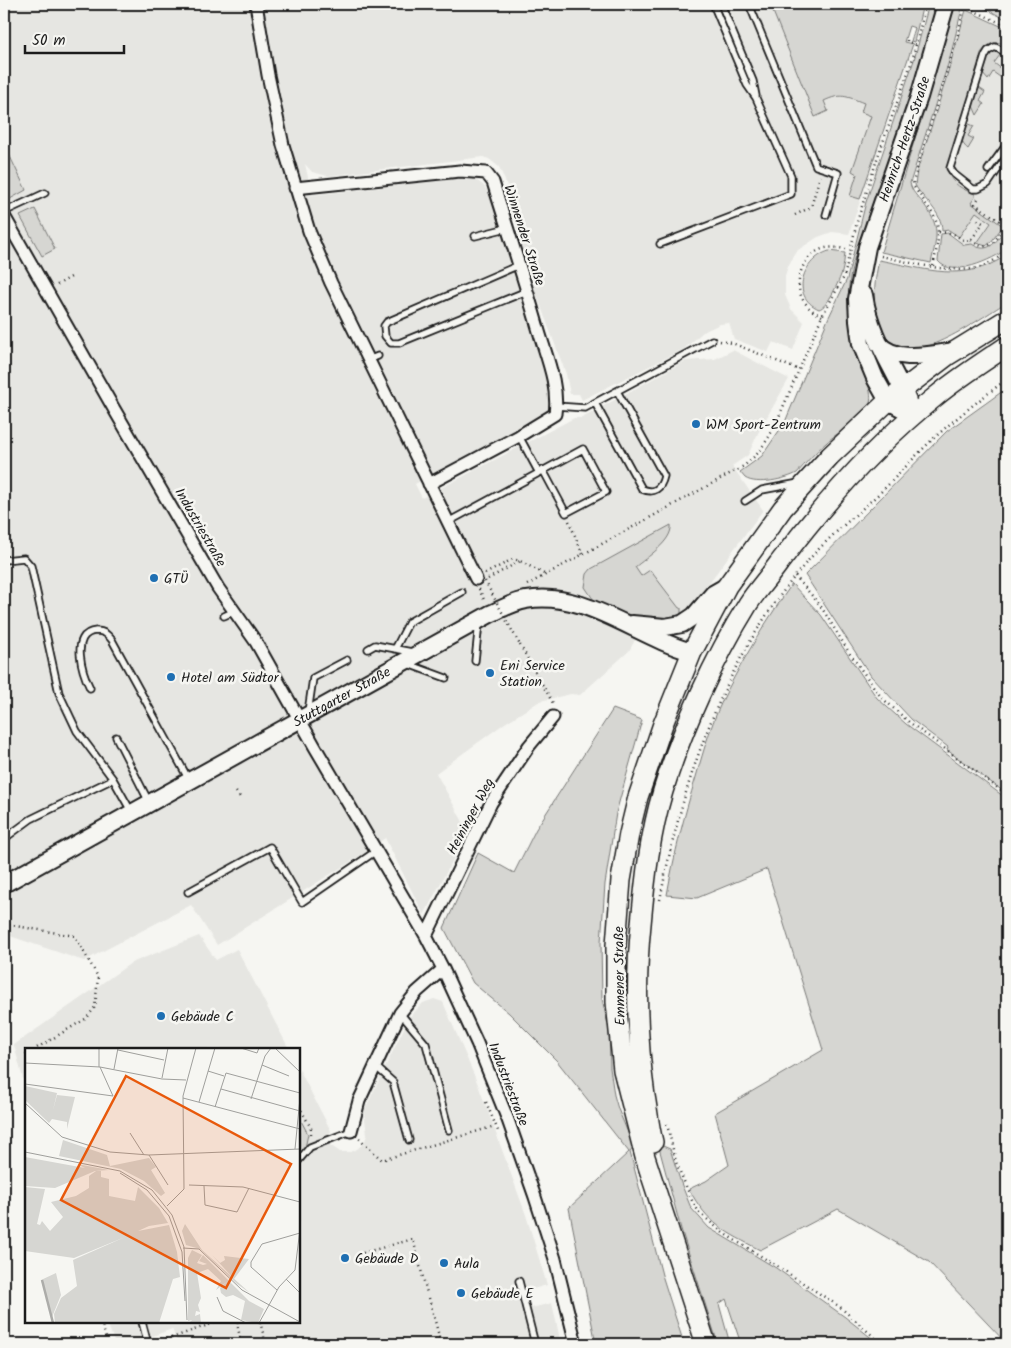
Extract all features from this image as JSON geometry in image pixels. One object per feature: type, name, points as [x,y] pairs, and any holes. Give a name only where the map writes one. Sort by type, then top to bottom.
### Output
[{"type":"main road","name":"Emmener Straße","points":[[706,1344],[645,1157],[623,1070],[616,1002],[616,955],[621,880],[638,797],[663,724],[692,652],[727,586],[783,508],[830,456],[903,389],[955,351],[1007,319]]},
{"type":"main road","name":"Emmener Straße","points":[[693,1301],[651,1136],[640,1057],[637,1012],[638,960],[646,872],[664,790],[688,723],[717,660],[748,604],[810,522],[864,463],[914,415],[959,378],[1007,346]]},
{"type":"main road","points":[[692,652],[717,660]]},
{"type":"street","points":[[256,4],[268,75],[283,145],[312,240],[331,283],[373,358],[429,484],[480,580]]},
{"type":"street","name":"Heinrich-Hertz-Straße","points":[[888,402],[875,378],[861,344],[857,300],[867,247],[914,114],[946,4]]},
{"type":"street","name":"Winnender Straße","points":[[295,188],[460,171],[486,173],[493,182],[528,291],[555,384],[556,406]]},
{"type":"street","name":"Industriestraße","points":[[4,216],[218,588],[229,614],[256,642],[304,717],[376,851],[426,936],[443,969],[477,1043],[508,1120],[555,1259],[576,1344]]},
{"type":"street","name":"Heinrich-Hertz-Straße","points":[[861,274],[870,320],[878,342],[903,389],[914,415]]},
{"type":"street","points":[[878,342],[886,351],[900,355],[955,351]]},
{"type":"street","points":[[888,402],[914,415]]},
{"type":"street","points":[[429,484],[519,436],[555,414],[556,406]]},
{"type":"street","points":[[625,624],[665,627],[682,624],[694,616],[713,594],[727,586]]},
{"type":"street","name":"Stuttgarter Straße","points":[[4,884],[304,717],[400,655],[419,654],[483,613],[524,600],[540,598],[564,600],[625,624],[666,644],[692,652]]},
{"type":"street","points":[[665,627],[679,634],[692,652]]},
{"type":"street","name":"Heininger Weg","points":[[426,936],[491,803],[529,746],[553,717]]},
{"type":"street","points":[[351,1131],[358,1101],[400,1013],[417,992],[443,969]]},
{"type":"lane","points":[[660,244],[791,194],[791,176],[756,98],[747,85],[713,4]]},
{"type":"lane","points":[[721,4],[753,81],[756,98]]},
{"type":"lane","points":[[749,4],[816,166],[838,173],[826,215]]},
{"type":"lane","points":[[1007,52],[995,47],[988,51],[985,56],[951,166],[954,174],[973,189],[978,189],[988,184],[1007,156]]},
{"type":"lane","points":[[988,170],[1007,144]]},
{"type":"lane","points":[[4,212],[45,193]]},
{"type":"lane","points":[[476,236],[507,228]]},
{"type":"lane","points":[[519,265],[387,322],[384,326],[385,336],[391,343],[399,343],[528,291]]},
{"type":"lane","points":[[556,406],[586,408],[712,340]]},
{"type":"lane","points":[[595,403],[642,489],[650,492],[655,491],[660,487],[664,476],[617,391]]},
{"type":"lane","points":[[448,522],[541,471],[583,449],[606,492],[566,513],[541,471],[519,436]]},
{"type":"lane","points":[[745,501],[762,490],[806,482]]},
{"type":"lane","points":[[4,560],[24,558],[31,566],[60,693],[77,731],[113,779],[132,812]]},
{"type":"lane","points":[[400,655],[409,622],[462,592]]},
{"type":"lane","points":[[475,661],[483,613]]},
{"type":"lane","points":[[90,688],[82,670],[80,649],[82,639],[90,632],[98,631],[106,633],[112,640],[189,780]]},
{"type":"lane","points":[[368,649],[375,645],[446,678]]},
{"type":"lane","points":[[304,717],[313,678],[347,660]]},
{"type":"lane","points":[[116,737],[149,802]]},
{"type":"lane","points":[[4,840],[31,819],[113,779]]},
{"type":"lane","points":[[188,892],[270,847],[302,902],[376,851]]},
{"type":"lane","points":[[400,1013],[426,1044],[449,1130]]},
{"type":"lane","points":[[374,1065],[393,1082],[409,1140]]},
{"type":"lane","points":[[300,1159],[310,1147],[351,1131]]},
{"type":"lane","points":[[519,1281],[535,1344]]},
{"type":"lane","points":[[142,1323],[148,1344]]},
{"type":"path","points":[[480,580],[513,559],[546,575],[744,466],[758,453],[770,437],[822,316],[844,277],[865,194],[917,44],[926,4]]},
{"type":"path","points":[[933,266],[939,232],[936,219],[913,182],[965,5],[1007,26]]},
{"type":"path","points":[[907,40],[907,42],[917,44]]},
{"type":"path","points":[[795,214],[811,208],[823,168]]},
{"type":"path","points":[[939,232],[950,233],[958,239],[971,240],[979,246],[986,247],[992,243],[1006,226],[975,204],[979,196],[978,189]]},
{"type":"path","points":[[971,240],[983,223],[974,218]]},
{"type":"path","points":[[822,316],[806,305],[800,293],[798,286],[801,270],[808,258],[819,250],[830,247],[846,249]]},
{"type":"path","points":[[881,256],[955,270],[976,268],[995,260],[1007,252]]},
{"type":"path","points":[[46,291],[71,277],[72,279]]},
{"type":"path","points":[[712,340],[732,343],[799,370]]},
{"type":"path","points":[[659,909],[682,806],[713,716],[731,676],[772,605],[795,576],[832,536],[886,487],[954,420],[1007,379]]},
{"type":"path","points":[[566,513],[583,555]]},
{"type":"path","points":[[480,580],[520,561]]},
{"type":"path","points":[[795,576],[820,605],[850,654],[881,697],[909,722],[1007,795]]},
{"type":"path","points":[[480,580],[483,613]]},
{"type":"path","points":[[480,580],[550,697]]},
{"type":"path","points":[[236,792],[240,797]]},
{"type":"path","points":[[4,924],[75,936],[98,977],[95,1007],[87,1018],[37,1048]]},
{"type":"path","points":[[486,1102],[499,1135]]},
{"type":"path","points":[[300,1108],[311,1128],[310,1147]]},
{"type":"path","points":[[351,1131],[382,1160],[496,1126],[508,1120]]},
{"type":"path","points":[[666,1121],[676,1162],[693,1203],[700,1213],[723,1233],[840,1307],[882,1344]]},
{"type":"path","points":[[363,1253],[413,1240],[427,1293]]},
{"type":"path","points":[[429,1298],[441,1344]]},
{"type":"path","points":[[102,1323],[108,1344]]},
{"type":"path","points":[[153,1344],[214,1323]]},
{"type":"path","points":[[238,1323],[241,1344]]},
{"type":"path","points":[[260,1323],[266,1344]]},
{"type":"shaded area","points":[[4,4],[923,4],[917,28],[909,26],[904,42],[913,44],[849,234],[832,232],[818,237],[798,250],[788,266],[785,276],[785,295],[791,309],[804,322],[793,350],[773,342],[768,352],[734,339],[729,323],[720,324],[703,332],[684,349],[582,400],[579,394],[570,394],[566,374],[537,296],[523,304],[552,397],[548,410],[536,419],[415,484],[422,498],[574,418],[582,418],[685,361],[715,359],[733,350],[789,379],[760,429],[748,455],[732,466],[763,510],[689,610],[672,618],[646,620],[629,651],[580,695],[571,694],[540,701],[505,723],[436,773],[468,831],[424,915],[385,838],[363,854],[217,945],[191,905],[84,961],[4,934]],"holes":[[[483,157],[499,167],[506,183],[522,238],[507,250],[490,195],[484,186],[476,180],[461,178],[312,195],[305,164],[312,172],[328,176]],[[657,549],[635,567],[641,577],[650,570],[679,609],[672,617],[650,619],[602,605],[588,594],[585,581],[591,569]]]},
{"type":"shaded area","points":[[770,4],[923,4],[914,42],[911,41],[915,28],[909,26],[904,42],[913,44],[860,199],[850,196],[857,174],[852,171],[871,116],[861,112],[864,103],[839,96],[824,101],[828,111],[815,117]]},
{"type":"shaded area","points":[[929,4],[939,4],[927,49],[883,181],[860,240],[850,278],[848,306],[851,335],[855,353],[870,391],[870,403],[867,410],[857,421],[831,438],[797,473],[771,481],[750,480],[745,478],[740,472],[762,456],[785,422],[828,319],[847,279],[866,202],[914,60]]},
{"type":"shaded area","points":[[955,4],[963,4],[950,58],[910,183],[913,191],[929,211],[935,225],[936,238],[931,263],[881,252]]},
{"type":"shaded area","points":[[977,4],[1007,4],[1007,20]]},
{"type":"shaded area","points":[[966,10],[1007,29],[1007,45],[992,43],[981,53],[948,171],[955,183],[975,194],[971,203],[1003,226],[986,246],[977,243],[991,223],[976,212],[959,237],[949,230],[942,231],[936,212],[915,185],[917,171]]},
{"type":"shaded area","points":[[994,42],[1007,45],[1007,227],[991,223],[977,243],[964,245],[959,241],[959,237],[975,212],[971,202],[975,198],[973,193],[956,184],[949,177],[948,171],[981,53],[989,44]]},
{"type":"shaded area","points":[[993,50],[1000,55],[994,63],[1007,73],[1007,82],[993,72],[988,80],[982,73],[988,55]]},
{"type":"shaded area","points":[[979,88],[985,92],[980,101],[984,104],[977,115],[973,106],[977,89]]},
{"type":"shaded area","points":[[967,123],[974,126],[968,136],[974,139],[968,149],[962,140],[962,134]]},
{"type":"shaded area","points":[[4,144],[26,190],[10,199],[4,188]]},
{"type":"shaded area","points":[[35,209],[55,249],[42,256],[20,216]]},
{"type":"shaded area","points":[[1007,227],[1007,249],[992,258],[962,268],[944,266],[938,261],[941,234],[948,233],[964,245],[972,244],[983,248],[992,244]]},
{"type":"shaded area","points":[[829,251],[845,253],[843,267],[833,293],[826,304],[819,309],[804,296],[803,278],[806,269],[812,262],[820,255]]},
{"type":"shaded area","points":[[1007,255],[1007,302],[952,336],[919,349],[905,350],[894,346],[887,339],[876,314],[874,296],[879,260],[929,270],[960,272],[991,264]]},
{"type":"shaded area","points":[[1007,388],[1007,794],[947,750],[948,747],[912,720],[871,676],[805,575],[947,431]]},
{"type":"shaded area","points":[[671,525],[668,537],[663,543],[635,567],[641,576],[650,570],[679,608],[681,608],[681,614],[672,617],[650,619],[619,612],[593,599],[585,587],[587,574],[591,569]]},
{"type":"shaded area","points":[[792,584],[821,615],[877,698],[906,724],[1007,799],[1007,1344],[929,1262],[838,1209],[760,1250],[719,1226],[703,1211],[689,1189],[706,1181],[729,1165],[715,1113],[823,1050],[767,869],[697,898],[667,895],[687,806],[717,712],[750,650]]},
{"type":"shaded area","points":[[613,709],[642,720],[616,813],[605,884],[601,942],[602,999],[609,1029],[610,1068],[614,1095],[634,1147],[630,1152],[662,1275],[684,1344],[596,1344],[569,1208],[629,1152],[557,1061],[509,1013],[473,983],[444,928],[478,853],[514,873],[536,829]]},
{"type":"shaded area","points":[[199,936],[216,960],[237,949],[288,1048],[25,1048],[25,1086],[14,1045],[131,963]]},
{"type":"shaded area","points":[[434,999],[443,1002],[477,1082],[526,1215],[547,1285],[526,1291],[531,1308],[552,1303],[561,1344],[178,1344],[172,1329],[142,1340],[115,1344],[107,1323],[300,1323],[300,1071],[331,1131],[327,1139],[330,1145],[340,1152],[351,1152],[357,1149],[364,1143],[367,1135],[364,1111],[410,1016],[423,1003]]},
{"type":"shaded area","points":[[300,1119],[308,1134],[305,1148],[300,1154]]},
{"type":"shaded area","points":[[658,1144],[670,1149],[691,1208],[709,1228],[776,1268],[845,1317],[879,1344],[741,1344],[726,1299],[719,1304],[730,1344],[718,1344],[681,1229]]},
{"type":"place","name":"WM Sport-Zentrum","points":[[696,424]]},
{"type":"place","name":"GTÜ","points":[[154,578]]},
{"type":"place","name":"Eni Service Station","points":[[490,673]]},
{"type":"place","name":"Hotel am Südtor","points":[[171,677]]},
{"type":"place","name":"Gebäude C","points":[[161,1016]]},
{"type":"place","name":"Gebäude D","points":[[345,1258]]},
{"type":"place","name":"Aula","points":[[444,1263]]},
{"type":"place","name":"Gebäude E","points":[[461,1293]]}]
